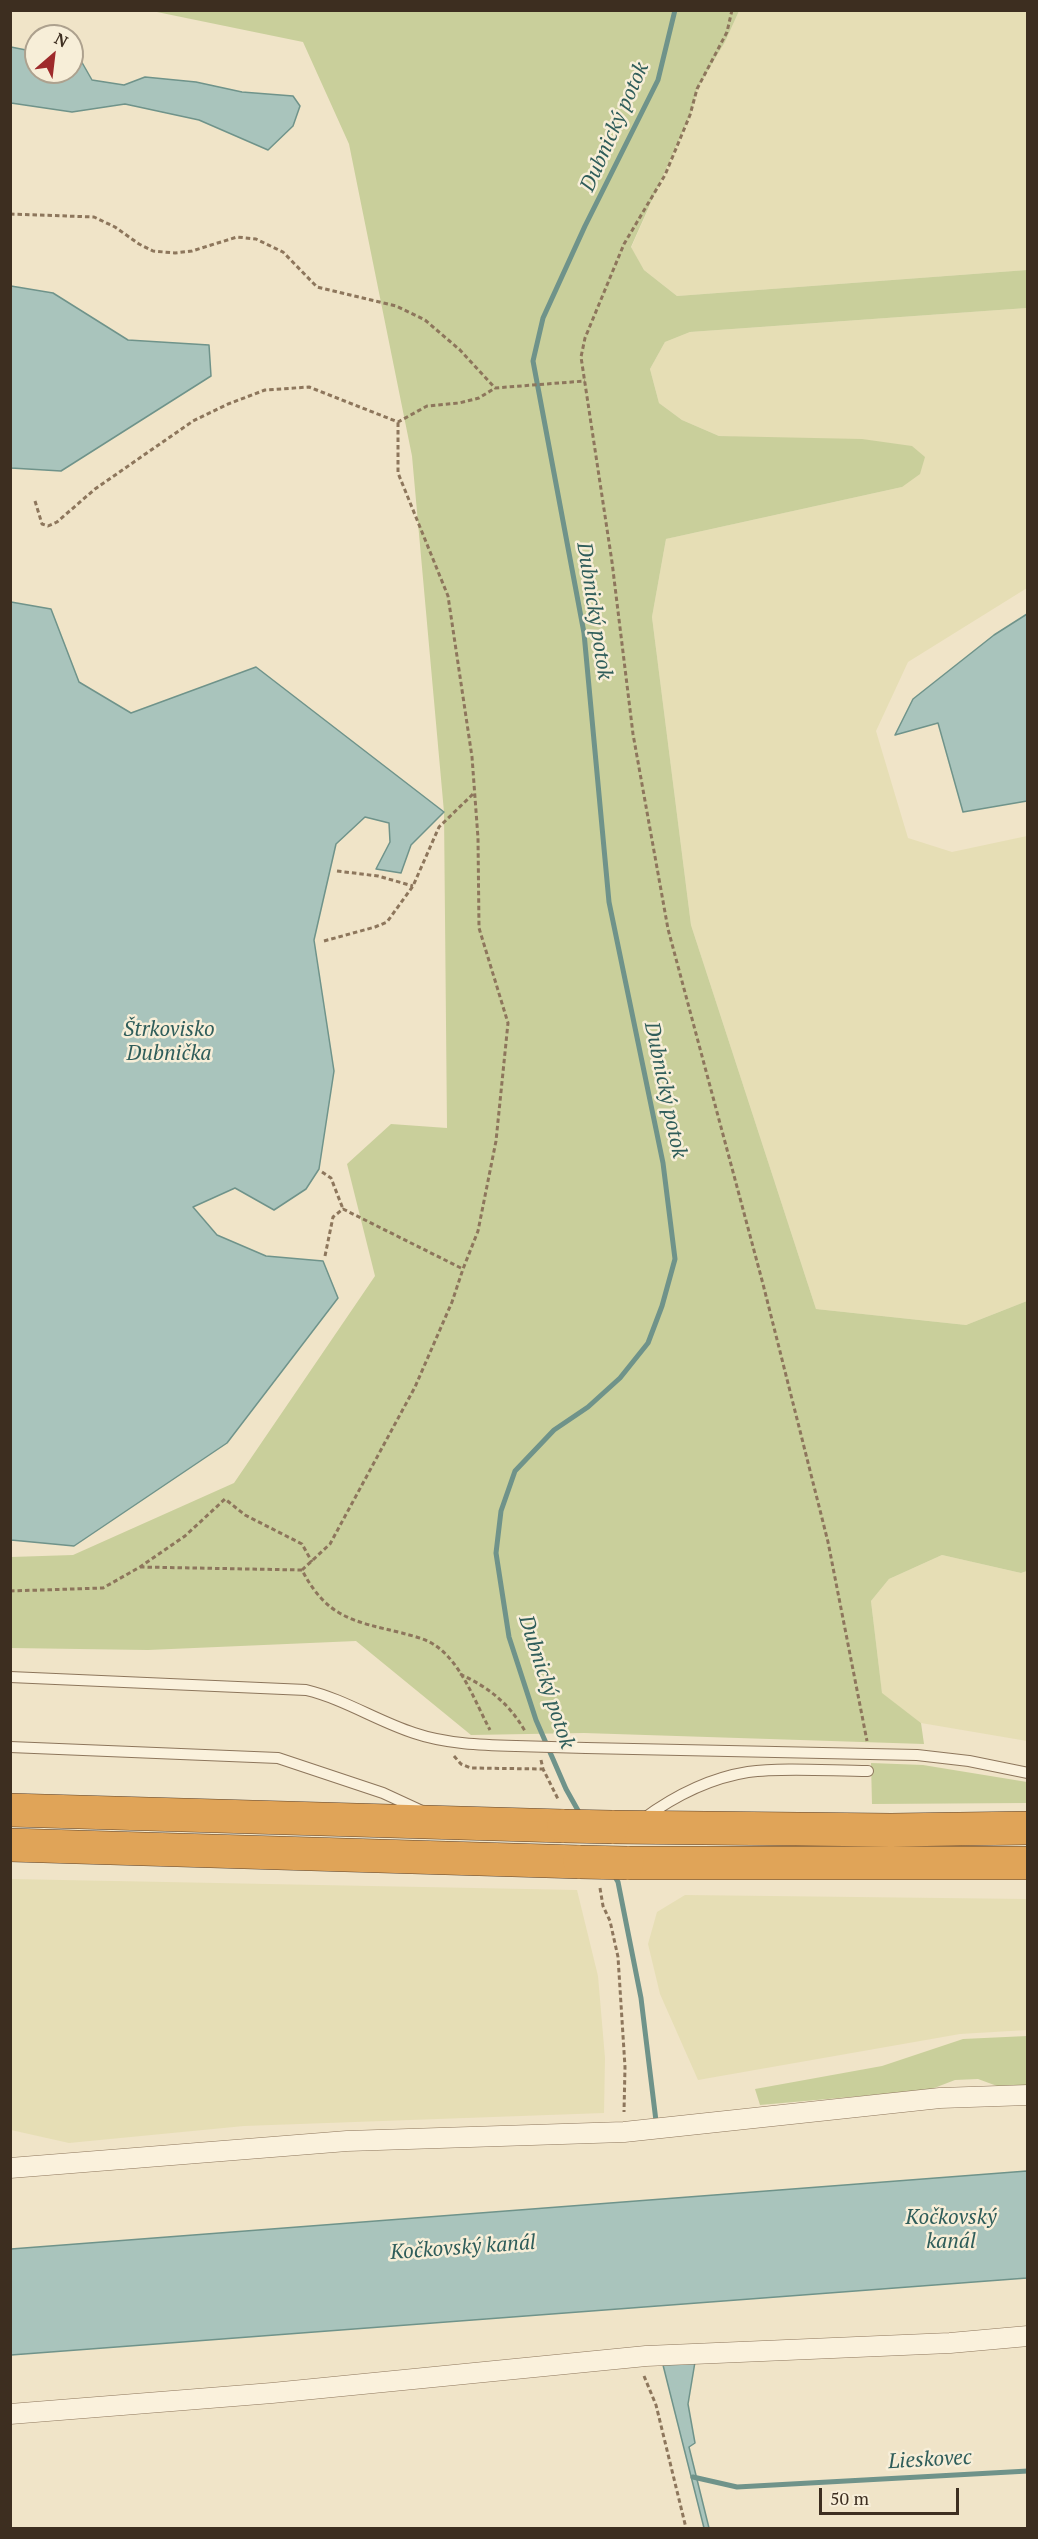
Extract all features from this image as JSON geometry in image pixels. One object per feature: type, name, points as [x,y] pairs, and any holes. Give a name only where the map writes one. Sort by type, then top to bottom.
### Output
[{"type":"highway","points":[[10,1810],[564,1826],[879,1830],[1028,1828]]},
{"type":"highway","points":[[10,1845],[627,1863],[1028,1863]]},
{"type":"street","points":[[10,2168],[347,2141],[624,2132],[940,2098],[1028,2096]]},
{"type":"street","points":[[10,2414],[272,2393],[641,2357],[951,2343],[1028,2336]]},
{"type":"lane","points":[[10,1677],[306,1690],[327,1695],[414,1733],[439,1739],[498,1746],[870,1753],[969,1761],[1028,1773]]},
{"type":"lane","points":[[10,1747],[278,1758],[383,1792],[446,1823]]},
{"type":"lane","points":[[621,1827],[669,1800],[730,1776],[750,1772],[868,1771]]},
{"type":"path","points":[[732,10],[727,32],[697,89],[690,115],[665,175],[624,244],[585,338],[581,357],[612,562],[633,734],[668,929],[763,1284],[828,1542],[870,1753]]},
{"type":"path","points":[[10,214],[94,217],[115,227],[153,251],[176,253],[192,251],[237,237],[256,239],[283,252],[317,287],[396,306],[425,320],[460,350],[495,387]]},
{"type":"path","points":[[398,422],[427,406],[459,403],[479,398],[495,387],[585,381]]},
{"type":"path","points":[[35,501],[42,524],[48,526],[57,522],[95,489],[194,421],[228,404],[266,390],[309,387],[398,422]]},
{"type":"path","points":[[140,1567],[302,1570],[312,1562],[330,1544],[415,1387],[453,1302],[478,1231],[496,1141],[508,1023],[479,928],[472,757],[448,596],[398,473],[398,422]]},
{"type":"path","points":[[324,941],[387,922],[413,886],[439,827],[474,793]]},
{"type":"path","points":[[337,871],[378,876],[413,886]]},
{"type":"path","points":[[322,1172],[331,1178],[343,1209],[463,1269]]},
{"type":"path","points":[[325,1256],[333,1217],[343,1209]]},
{"type":"path","points":[[10,1591],[103,1588],[140,1567],[185,1536],[225,1499],[245,1515],[302,1544],[312,1562]]},
{"type":"path","points":[[302,1570],[310,1586],[339,1615],[357,1622],[415,1636],[433,1643],[447,1654],[498,1746]]},
{"type":"path","points":[[439,1739],[461,1764],[471,1768],[543,1770]]},
{"type":"path","points":[[641,2357],[656,2405],[686,2529]]},
{"type":"shaded area","points":[[739,11],[1027,11],[1027,270],[677,296],[644,270],[631,248],[690,115],[697,89],[725,42]]},
{"type":"shaded area","points":[[1027,308],[1027,588],[908,662],[876,731],[908,838],[952,852],[1027,836],[1027,1301],[966,1325],[816,1309],[691,925],[652,617],[666,539],[902,487],[771,439],[719,436],[682,420],[659,403],[650,369],[665,342],[690,332]]},
{"type":"shaded area","points":[[942,1555],[1021,1573],[1027,1571],[1027,1741],[921,1723],[882,1694],[871,1601],[889,1579]]},
{"type":"shaded area","points":[[11,1879],[577,1890],[598,1976],[605,2058],[604,2113],[244,2126],[69,2143],[11,2130]]},
{"type":"shaded area","points":[[685,1895],[1027,1899],[1027,2030],[960,2034],[698,2080],[660,1994],[648,1944],[657,1912]]},
{"type":"green space","points":[[152,11],[739,11],[725,42],[697,89],[690,115],[631,247],[644,270],[677,296],[1027,270],[1027,308],[690,332],[665,342],[650,369],[659,403],[682,420],[719,436],[862,439],[912,446],[925,457],[920,474],[902,487],[666,539],[652,617],[691,925],[816,1309],[966,1325],[1027,1301],[1027,1571],[1021,1573],[942,1555],[889,1579],[871,1601],[882,1693],[921,1723],[924,1744],[584,1733],[471,1735],[356,1641],[148,1650],[11,1648],[11,1557],[73,1555],[234,1483],[375,1276],[347,1164],[391,1124],[447,1128],[444,812],[412,456],[349,144],[303,42]]},
{"type":"green space","points":[[871,1763],[923,1765],[1027,1782],[1027,1803],[872,1804]]},
{"type":"green space","points":[[1027,2036],[1027,2088],[1008,2090],[978,2079],[955,2080],[929,2090],[760,2105],[755,2089],[882,2066],[963,2039]]},
{"type":"water","points":[[11,47],[24,50],[24,84],[84,84],[84,66],[92,80],[124,85],[145,77],[196,82],[242,92],[293,96],[300,106],[293,126],[268,150],[199,120],[125,104],[72,112],[11,103]]},
{"type":"water","points":[[11,286],[53,293],[128,340],[209,345],[211,376],[61,471],[11,468]]},
{"type":"water","name":"Štrkovisko Dubnička","points":[[11,602],[51,609],[79,682],[131,713],[256,667],[444,812],[411,845],[401,873],[376,869],[390,842],[389,823],[365,817],[336,844],[314,940],[334,1071],[319,1169],[306,1189],[274,1210],[235,1188],[193,1207],[217,1235],[266,1256],[323,1261],[338,1298],[227,1443],[74,1546],[11,1540]]},
{"type":"water","points":[[1027,614],[1027,801],[963,812],[938,723],[895,735],[913,699],[994,635]]},
{"type":"water","name":"Kočkovský kanál","points":[[1027,2171],[1027,2278],[11,2355],[11,2249]]},
{"type":"water","points":[[695,2362],[688,2404],[695,2443],[689,2447],[709,2528],[704,2528],[663,2365]]},
{"type":"waterway","name":"Dubnický potok","points":[[580,1814],[566,1789],[536,1720],[509,1637],[496,1553],[501,1511],[515,1471],[554,1430],[588,1407],[620,1378],[648,1343],[662,1306],[675,1259],[663,1163],[609,902],[584,633],[533,361],[543,318],[585,226],[658,80],[675,10]]},
{"type":"waterway","name":"Dubnický potok","points":[[614,1875],[618,1882],[641,1998],[656,2121]]},
{"type":"waterway","name":"Lieskovec","points":[[693,2477],[737,2487],[1028,2471]]}]
